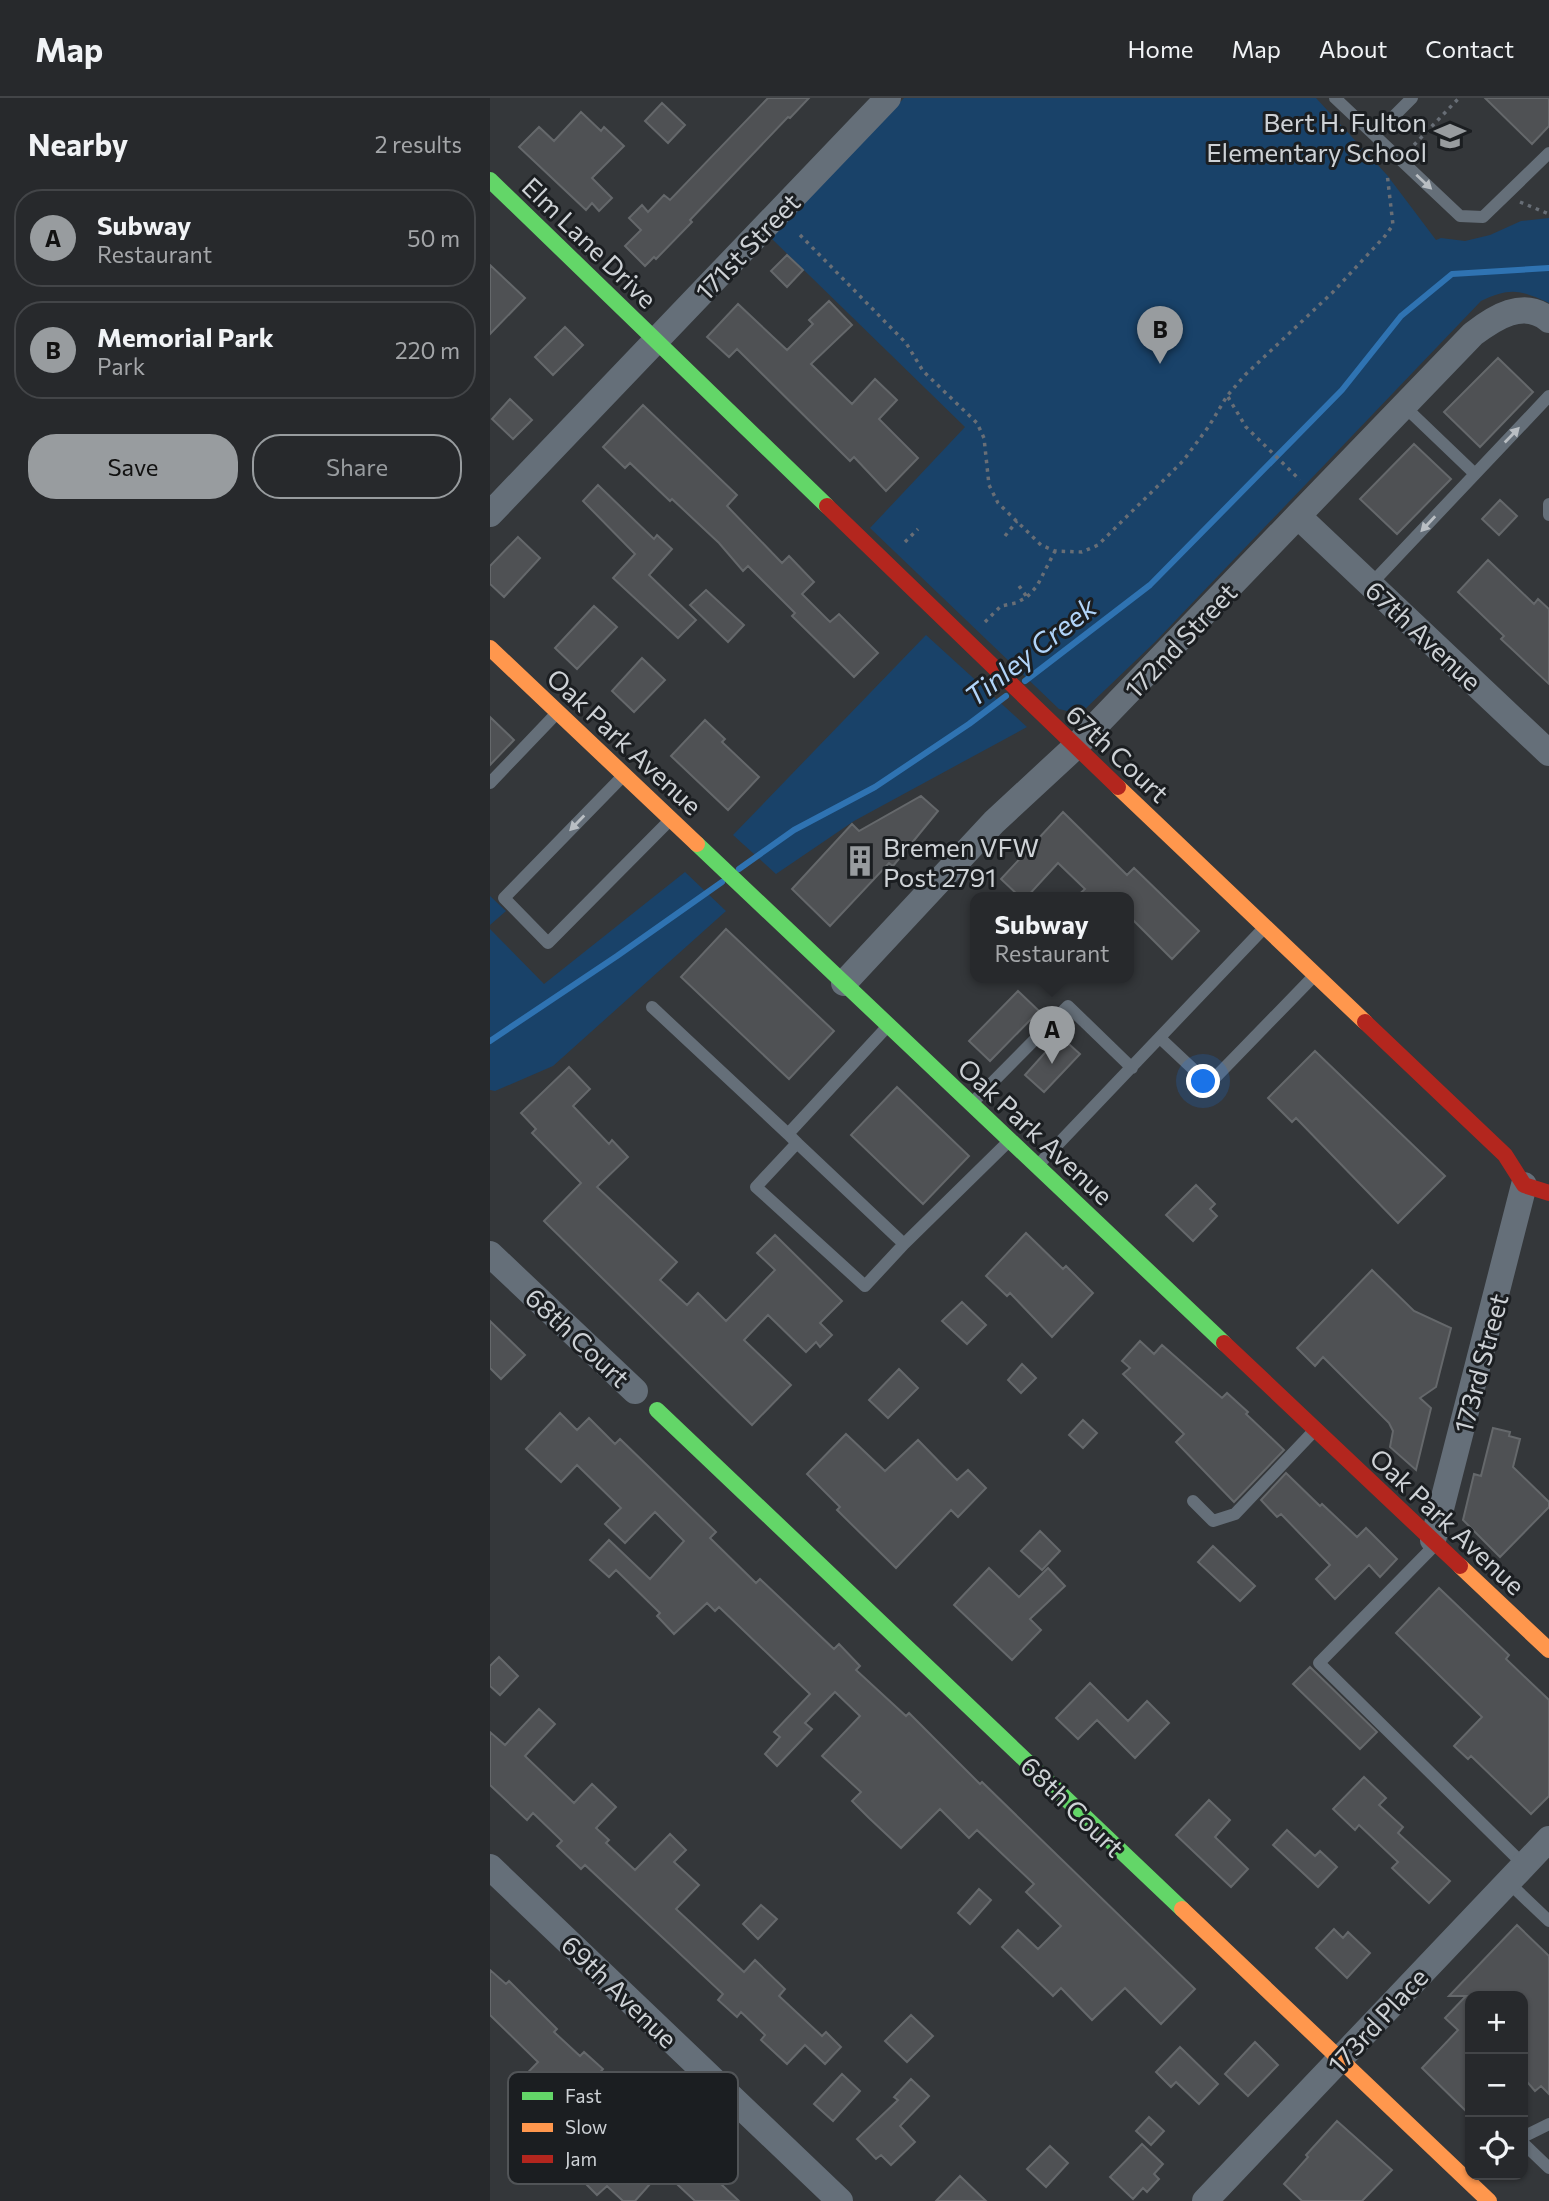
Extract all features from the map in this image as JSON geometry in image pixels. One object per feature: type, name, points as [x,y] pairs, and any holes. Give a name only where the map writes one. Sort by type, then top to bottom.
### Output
[{"type":"street","name":"171st Street","points":[[490,514],[888,98]]},
{"type":"street","name":"Elm Lane Drive","points":[[490,180],[657,340]]},
{"type":"street","name":"172nd Street","points":[[844,983],[994,822],[1076,747],[1474,334],[1496,317],[1523,310],[1545,316],[1549,320]]},
{"type":"street","name":"67th Court","points":[[657,340],[1003,678],[1505,1155],[1537,1189]]},
{"type":"street","name":"67th Avenue","points":[[1299,517],[1549,753]]},
{"type":"street","name":"Oak Park Avenue","points":[[490,648],[1549,1650]]},
{"type":"street","name":"173rd Street","points":[[1435,1542],[1537,1189]]},
{"type":"street","name":"68th Court","points":[[490,1254],[635,1391]]},
{"type":"street","name":"68th Court","points":[[657,1410],[1340,2059],[1464,2168],[1489,2201]]},
{"type":"street","name":"173rd Place","points":[[1205,2201],[1549,1839]]},
{"type":"street","name":"69th Avenue","points":[[490,1867],[705,2072]]},
{"type":"street","name":"69th Avenue","points":[[738,2104],[840,2201]]},
{"type":"lane","points":[[1335,98],[1460,216],[1483,217],[1549,153]]},
{"type":"lane","points":[[1375,135],[1412,98]]},
{"type":"lane","points":[[1371,584],[1549,396]]},
{"type":"lane","points":[[1405,407],[1475,474]]},
{"type":"lane","points":[[1549,504],[1549,515]]},
{"type":"lane","points":[[490,783],[558,712]]},
{"type":"lane","points":[[624,775],[504,898],[548,943],[671,819]]},
{"type":"lane","points":[[1037,1166],[1264,927]]},
{"type":"lane","points":[[1160,1038],[1209,1084],[1315,975]]},
{"type":"lane","points":[[972,1104],[1068,1006],[1132,1068]]},
{"type":"lane","points":[[652,1007],[904,1244]]},
{"type":"lane","points":[[889,1025],[792,1139],[756,1187],[865,1286],[1010,1140]]},
{"type":"lane","points":[[1193,1502],[1213,1521],[1235,1514],[1316,1429]]},
{"type":"lane","points":[[1435,1542],[1319,1663],[1516,1874],[1549,1921]]},
{"type":"lane","points":[[1528,2134],[1549,2124]]},
{"type":"lane","points":[[1528,2148],[1549,2168]]},
{"type":"path","points":[[1414,145],[1459,98]]},
{"type":"path","points":[[800,235],[906,343],[923,371],[977,423],[984,438],[989,485],[998,503],[1041,545],[1055,551],[1082,552],[1098,544],[1183,461],[1227,396],[1245,375],[1333,292],[1393,225],[1387,173]]},
{"type":"path","points":[[1523,204],[1549,214]]},
{"type":"path","points":[[1227,396],[1246,427],[1304,484]]},
{"type":"path","points":[[1005,536],[1017,521]]},
{"type":"path","points":[[901,545],[918,529]]},
{"type":"path","points":[[983,624],[1001,606],[1027,597],[1037,586],[1055,551]]},
{"type":"path","points":[[1019,586],[1027,597]]},
{"type":"shaded area","points":[[904,98],[1316,98],[1387,175],[1436,240],[1441,238],[1465,241],[1490,235],[1521,221],[1549,218],[1549,303],[1515,292],[1481,301],[1155,642],[1083,711],[1075,713],[1059,709],[870,528],[965,427],[771,238]]},
{"type":"shaded area","points":[[926,635],[1027,727],[854,821],[776,874],[733,835]]},
{"type":"shaded area","points":[[685,872],[726,911],[553,1066],[495,1091],[490,1090],[490,929],[544,984]]},
{"type":"shaded area","points":[[490,896],[506,911],[490,925]]},
{"type":"building","points":[[768,98],[809,98],[690,220],[692,222],[656,259],[654,257],[645,266],[625,246],[641,230],[629,218],[642,205],[648,212],[664,195],[670,200]]},
{"type":"building","points":[[1485,98],[1549,98],[1549,126],[1532,144]]},
{"type":"building","points":[[662,103],[685,125],[668,143],[645,121]]},
{"type":"building","points":[[581,112],[601,131],[604,127],[624,146],[592,178],[612,198],[599,211],[592,203],[586,210],[519,147],[539,127],[554,141]]},
{"type":"building","points":[[787,255],[803,270],[787,287],[771,271]]},
{"type":"building","points":[[490,265],[525,298],[490,334]]},
{"type":"building","points":[[829,301],[852,325],[811,364],[852,404],[875,379],[897,400],[879,419],[918,458],[886,491],[854,457],[850,461],[737,349],[729,357],[707,337],[738,304],[787,350],[813,324],[809,320]]},
{"type":"building","points":[[565,327],[583,345],[553,375],[535,357]]},
{"type":"building","points":[[1498,358],[1533,392],[1480,447],[1444,412]]},
{"type":"building","points":[[510,399],[532,420],[513,439],[492,419]]},
{"type":"building","points":[[643,405],[737,495],[727,506],[782,563],[789,556],[814,582],[802,594],[830,622],[839,614],[878,653],[854,677],[792,616],[795,613],[748,566],[743,571],[719,543],[672,499],[670,501],[630,463],[625,468],[603,447]]},
{"type":"building","points":[[1414,444],[1451,479],[1397,534],[1360,499]]},
{"type":"building","points":[[598,485],[654,539],[657,535],[672,549],[649,575],[696,620],[678,638],[613,578],[635,554],[583,501]]},
{"type":"building","points":[[1500,500],[1517,516],[1499,535],[1482,519]]},
{"type":"building","points":[[518,537],[540,558],[504,597],[490,584],[490,566]]},
{"type":"building","points":[[1488,560],[1534,604],[1538,599],[1549,609],[1549,684],[1501,639],[1504,636],[1458,592]]},
{"type":"building","points":[[706,590],[744,625],[728,642],[690,605]]},
{"type":"building","points":[[594,606],[617,627],[577,669],[555,648]]},
{"type":"building","points":[[642,658],[665,680],[634,712],[612,691]]},
{"type":"building","points":[[490,717],[514,740],[490,765]]},
{"type":"building","points":[[705,720],[725,739],[722,742],[759,777],[728,810],[671,756]]},
{"type":"building","name":"Bremen VFW Post 2791","points":[[921,796],[938,811],[893,866],[889,863],[830,926],[792,889],[852,824],[859,831]]},
{"type":"building","points":[[1063,812],[1127,875],[1134,868],[1199,931],[1172,959],[1134,921],[1134,892],[1082,892],[1085,889],[1058,863],[1031,892],[1015,892],[1001,879]]},
{"type":"building","points":[[726,929],[834,1031],[789,1079],[681,977]]},
{"type":"building","points":[[1018,991],[1039,1011],[990,1061],[969,1041]]},
{"type":"building","points":[[1060,1036],[1080,1054],[1044,1092],[1025,1075]]},
{"type":"building","points":[[1315,1051],[1445,1176],[1398,1223],[1296,1118],[1292,1122],[1268,1098]]},
{"type":"building","points":[[569,1067],[590,1089],[573,1106],[609,1144],[612,1140],[628,1157],[597,1187],[677,1262],[660,1280],[687,1305],[698,1293],[726,1321],[775,1270],[757,1253],[775,1235],[842,1301],[820,1323],[832,1335],[820,1347],[816,1342],[806,1352],[768,1315],[744,1340],[791,1385],[752,1425],[544,1221],[581,1183],[532,1133],[536,1129],[521,1113]]},
{"type":"building","points":[[897,1087],[969,1156],[923,1204],[851,1135]]},
{"type":"building","points":[[1196,1185],[1215,1204],[1210,1209],[1217,1216],[1193,1241],[1166,1215]]},
{"type":"building","points":[[1026,1233],[1063,1269],[1066,1266],[1093,1293],[1052,1337],[1010,1293],[1007,1296],[986,1276]]},
{"type":"building","points":[[1372,1270],[1414,1311],[1451,1328],[1436,1387],[1420,1398],[1431,1408],[1416,1470],[1390,1447],[1393,1431],[1389,1423],[1323,1357],[1315,1366],[1297,1348]]},
{"type":"building","points":[[962,1302],[986,1325],[967,1344],[942,1321]]},
{"type":"building","points":[[490,1321],[525,1355],[501,1379],[490,1368]]},
{"type":"building","points":[[1140,1341],[1154,1354],[1162,1345],[1222,1398],[1227,1393],[1284,1450],[1234,1502],[1176,1442],[1184,1434],[1123,1374],[1130,1368],[1122,1361]]},
{"type":"building","points":[[1022,1364],[1036,1378],[1021,1393],[1008,1380]]},
{"type":"building","points":[[899,1369],[918,1388],[888,1418],[869,1400]]},
{"type":"building","points":[[560,1413],[577,1430],[589,1418],[615,1444],[620,1439],[716,1532],[710,1538],[756,1583],[760,1579],[834,1649],[839,1644],[860,1666],[856,1670],[906,1716],[909,1713],[1195,1989],[1161,2024],[1125,1988],[1092,2020],[1061,1988],[1053,1996],[1002,1947],[1018,1930],[1038,1949],[1061,1926],[1026,1892],[1034,1884],[977,1830],[969,1838],[940,1809],[901,1848],[869,1818],[852,1801],[861,1792],[822,1756],[860,1716],[835,1692],[805,1723],[812,1729],[777,1766],[765,1754],[780,1737],[774,1732],[810,1694],[719,1607],[715,1611],[707,1603],[674,1634],[657,1616],[660,1613],[616,1570],[609,1577],[590,1560],[609,1540],[650,1579],[684,1541],[655,1512],[625,1543],[605,1524],[621,1508],[577,1465],[561,1482],[526,1449]]},
{"type":"building","points":[[1083,1420],[1097,1433],[1083,1448],[1069,1435]]},
{"type":"building","points":[[1493,1428],[1510,1432],[1509,1436],[1520,1439],[1513,1467],[1549,1502],[1549,1507],[1500,1557],[1463,1520],[1474,1474],[1481,1476]]},
{"type":"building","points":[[846,1434],[885,1471],[918,1440],[957,1480],[968,1470],[986,1488],[958,1517],[951,1510],[896,1568],[837,1510],[840,1507],[807,1474]]},
{"type":"building","points":[[1286,1473],[1357,1537],[1366,1528],[1397,1559],[1380,1577],[1369,1565],[1335,1599],[1316,1579],[1330,1565],[1281,1514],[1277,1517],[1261,1500]]},
{"type":"building","points":[[1040,1531],[1060,1551],[1042,1570],[1021,1551]]},
{"type":"building","points":[[1213,1546],[1255,1586],[1240,1601],[1198,1562]]},
{"type":"building","points":[[989,1568],[1019,1597],[1048,1568],[1065,1586],[1030,1619],[1041,1630],[1012,1660],[954,1605]]},
{"type":"building","points":[[1439,1588],[1509,1655],[1506,1659],[1549,1700],[1549,1796],[1531,1814],[1471,1756],[1468,1759],[1454,1746],[1482,1717],[1396,1633]]},
{"type":"building","points":[[499,1657],[518,1676],[500,1695],[490,1686],[490,1666]]},
{"type":"building","points":[[1310,1667],[1377,1732],[1360,1749],[1293,1684]]},
{"type":"building","points":[[1090,1683],[1128,1721],[1147,1701],[1169,1723],[1135,1758],[1097,1720],[1078,1739],[1056,1718]]},
{"type":"building","points":[[539,1709],[555,1724],[525,1756],[574,1803],[592,1784],[616,1807],[596,1828],[609,1840],[606,1843],[635,1870],[670,1834],[686,1850],[674,1862],[699,1885],[676,1909],[744,1972],[755,1960],[785,1989],[779,1996],[822,2036],[826,2032],[841,2047],[825,2064],[805,2045],[787,2064],[761,2040],[765,2035],[741,2012],[737,2017],[718,2000],[723,1994],[585,1865],[581,1869],[557,1846],[562,1841],[533,1813],[527,1820],[490,1785],[490,1732],[505,1745]]},
{"type":"building","points":[[1364,1777],[1386,1798],[1379,1805],[1403,1827],[1398,1833],[1450,1881],[1429,1903],[1392,1868],[1398,1862],[1359,1825],[1355,1830],[1333,1809]]},
{"type":"building","points":[[1209,1800],[1230,1820],[1215,1837],[1248,1869],[1231,1887],[1176,1835]]},
{"type":"building","points":[[1287,1830],[1315,1856],[1320,1851],[1337,1867],[1318,1887],[1273,1845]]},
{"type":"building","points":[[979,1889],[991,1900],[970,1924],[958,1913]]},
{"type":"building","points":[[761,1905],[777,1919],[758,1939],[743,1924]]},
{"type":"building","points":[[1517,1925],[1549,1956],[1549,2094],[1541,2086],[1535,2091],[1528,2083],[1528,1991],[1465,1991],[1465,1996],[1449,1996]]},
{"type":"building","points":[[1334,1929],[1343,1938],[1348,1932],[1370,1953],[1347,1978],[1316,1948]]},
{"type":"building","points":[[490,1970],[506,1984],[509,1981],[557,2029],[554,2032],[580,2056],[584,2052],[603,2069],[600,2072],[528,2072],[538,2062],[490,2015]]},
{"type":"building","points":[[1465,1997],[1465,2110],[1422,2068],[1458,2030],[1445,2018]]},
{"type":"building","points":[[911,2015],[933,2036],[907,2062],[885,2041]]},
{"type":"building","points":[[1255,2042],[1278,2065],[1248,2096],[1225,2074]]},
{"type":"building","points":[[1180,2047],[1218,2084],[1199,2104],[1176,2082],[1171,2087],[1156,2072]]},
{"type":"building","points":[[842,2074],[860,2091],[833,2121],[814,2104]]},
{"type":"building","points":[[911,2079],[929,2096],[900,2126],[915,2142],[891,2165],[881,2155],[876,2159],[857,2139],[898,2100],[894,2097]]},
{"type":"building","points":[[1149,2117],[1164,2131],[1151,2145],[1136,2131]]},
{"type":"building","points":[[1337,2121],[1392,2170],[1362,2201],[1302,2201],[1284,2184]]},
{"type":"building","points":[[1142,2144],[1163,2164],[1154,2174],[1159,2179],[1147,2192],[1143,2188],[1133,2199],[1110,2177]]},
{"type":"building","points":[[1050,2146],[1068,2163],[1046,2187],[1027,2169]]},
{"type":"building","points":[[960,2176],[986,2201],[936,2201]]},
{"type":"building","points":[[586,2184],[650,2184],[635,2201],[623,2201],[607,2186],[597,2195]]},
{"type":"building","points":[[677,2184],[721,2184],[739,2201],[695,2201]]},
{"type":"waterway","name":"Tinley Creek","points":[[1025,681],[1150,585],[1342,390],[1401,316],[1452,274],[1549,268]]},
{"type":"waterway","name":"Tinley Creek","points":[[739,869],[794,830],[875,787],[1006,696]]},
{"type":"waterway","name":"Tinley Creek","points":[[490,1041],[722,882]]},
{"type":"traffic: fast","points":[[490,180],[827,506]]},
{"type":"traffic: fast","points":[[697,844],[1224,1343]]},
{"type":"traffic: fast","points":[[657,1410],[1182,1909]]},
{"type":"traffic: slow","points":[[490,648],[697,844]]},
{"type":"traffic: slow","points":[[1118,787],[1365,1022]]},
{"type":"traffic: slow","points":[[1460,1566],[1549,1650]]},
{"type":"traffic: slow","points":[[1182,1909],[1489,2201]]},
{"type":"traffic: jam","points":[[827,506],[1118,787]]},
{"type":"traffic: jam","points":[[1365,1022],[1505,1155],[1524,1185],[1549,1193]]},
{"type":"traffic: jam","points":[[1224,1343],[1460,1566]]},
{"type":"place","name":"Bert H. Fulton Elementary School","points":[[1450,136]]},
{"type":"place","name":"Memorial Park","points":[[1160,364]]},
{"type":"place","name":"Bremen VFW Post 2791","points":[[860,861]]},
{"type":"place","name":"Subway","points":[[1052,1064]]}]
